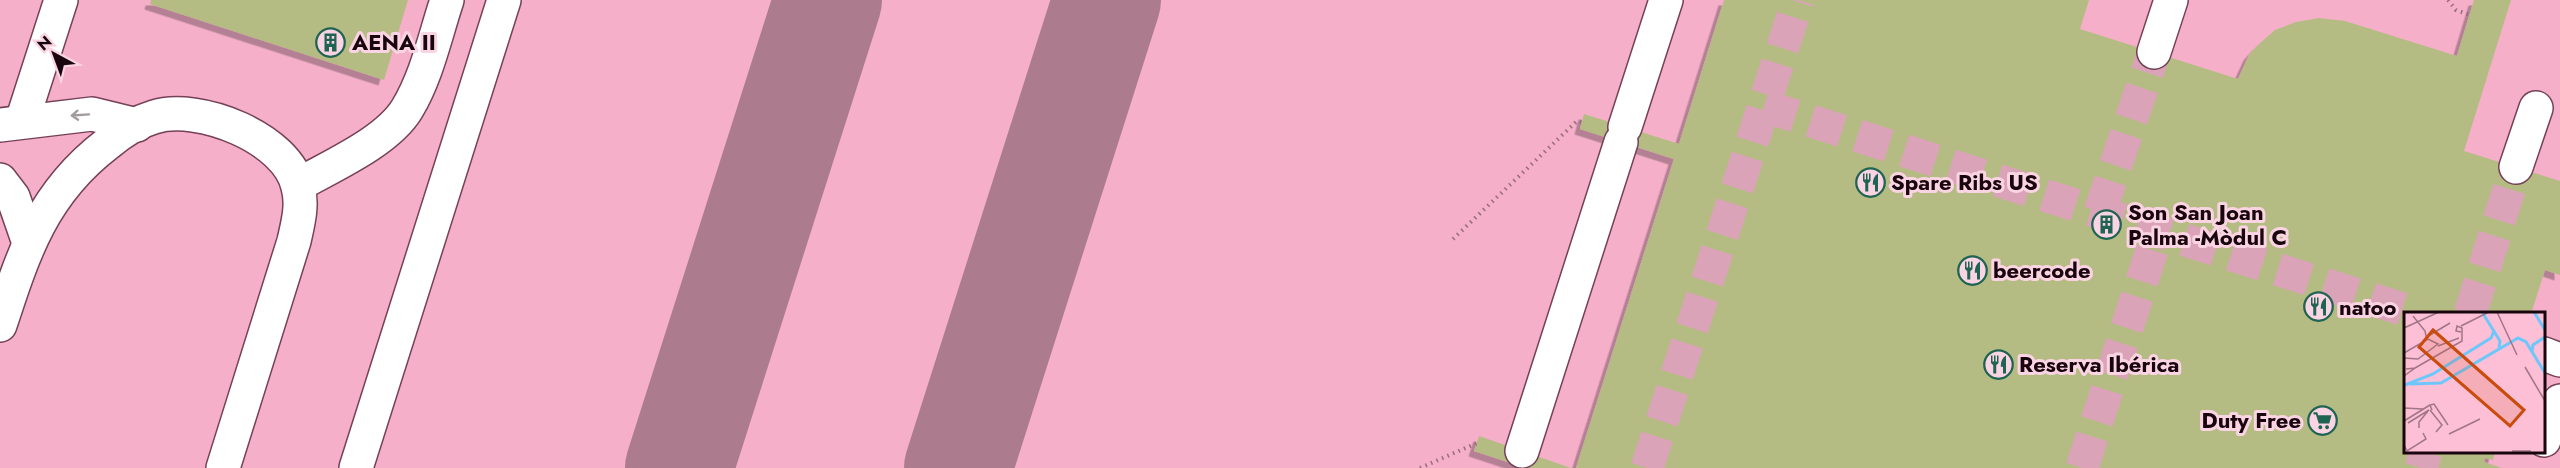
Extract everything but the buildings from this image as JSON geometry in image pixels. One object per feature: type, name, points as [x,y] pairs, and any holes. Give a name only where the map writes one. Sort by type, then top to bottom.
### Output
[{"type":"lane","points":[[61,0],[11,123],[92,114],[137,124]]},
{"type":"lane","points":[[298,185],[373,141],[406,110],[420,85],[447,0]]},
{"type":"lane","points":[[356,468],[504,0]]},
{"type":"lane","points":[[1519,461],[1666,0]]},
{"type":"lane","points":[[2154,52],[2171,0]]},
{"type":"lane","points":[[2517,167],[2536,108]]},
{"type":"lane","points":[[0,325],[41,215],[84,163],[108,143],[137,124],[156,116],[184,115],[208,119],[244,131],[274,149],[286,161],[298,185],[301,211],[294,241],[223,468]]},
{"type":"lane","points":[[0,180],[13,197],[29,243]]},
{"type":"lane","points":[[2545,354],[2560,360]]},
{"type":"lane","points":[[2545,437],[2553,410],[2560,401]]},
{"type":"lane","points":[[2534,468],[2540,453]]},
{"type":"path","points":[[2448,0],[2456,10],[2470,15]]},
{"type":"path","points":[[1453,239],[1577,121],[1582,122]]},
{"type":"path","points":[[1420,468],[1474,442],[1477,443]]},
{"type":"shaded area","points":[[0,0],[2560,0],[2560,468],[0,468]]},
{"type":"taxiway","points":[[679,468],[828,0]]},
{"type":"taxiway","points":[[958,468],[1107,0]]},
{"type":"tunnel","points":[[1647,468],[1798,0]]},
{"type":"tunnel","points":[[2100,212],[2154,52]]},
{"type":"tunnel","points":[[1764,106],[2412,312]]},
{"type":"tunnel","points":[[2471,312],[2516,167]]},
{"type":"tunnel","points":[[2082,468],[2158,231]]},
{"type":"tunnel","points":[[2421,468],[2426,453]]},
{"type":"place","name":"AENA II","points":[[331,42]]},
{"type":"place","name":"Spare Ribs US","points":[[1870,182]]},
{"type":"place","name":"Son San Joan Palma -Mòdul C","points":[[2107,225]]},
{"type":"place","name":"beercode","points":[[1972,270]]},
{"type":"place","name":"natoo","points":[[2318,307]]},
{"type":"place","name":"Reserva Ibérica","points":[[1998,364]]},
{"type":"place","name":"Duty Free","points":[[2322,420]]}]
